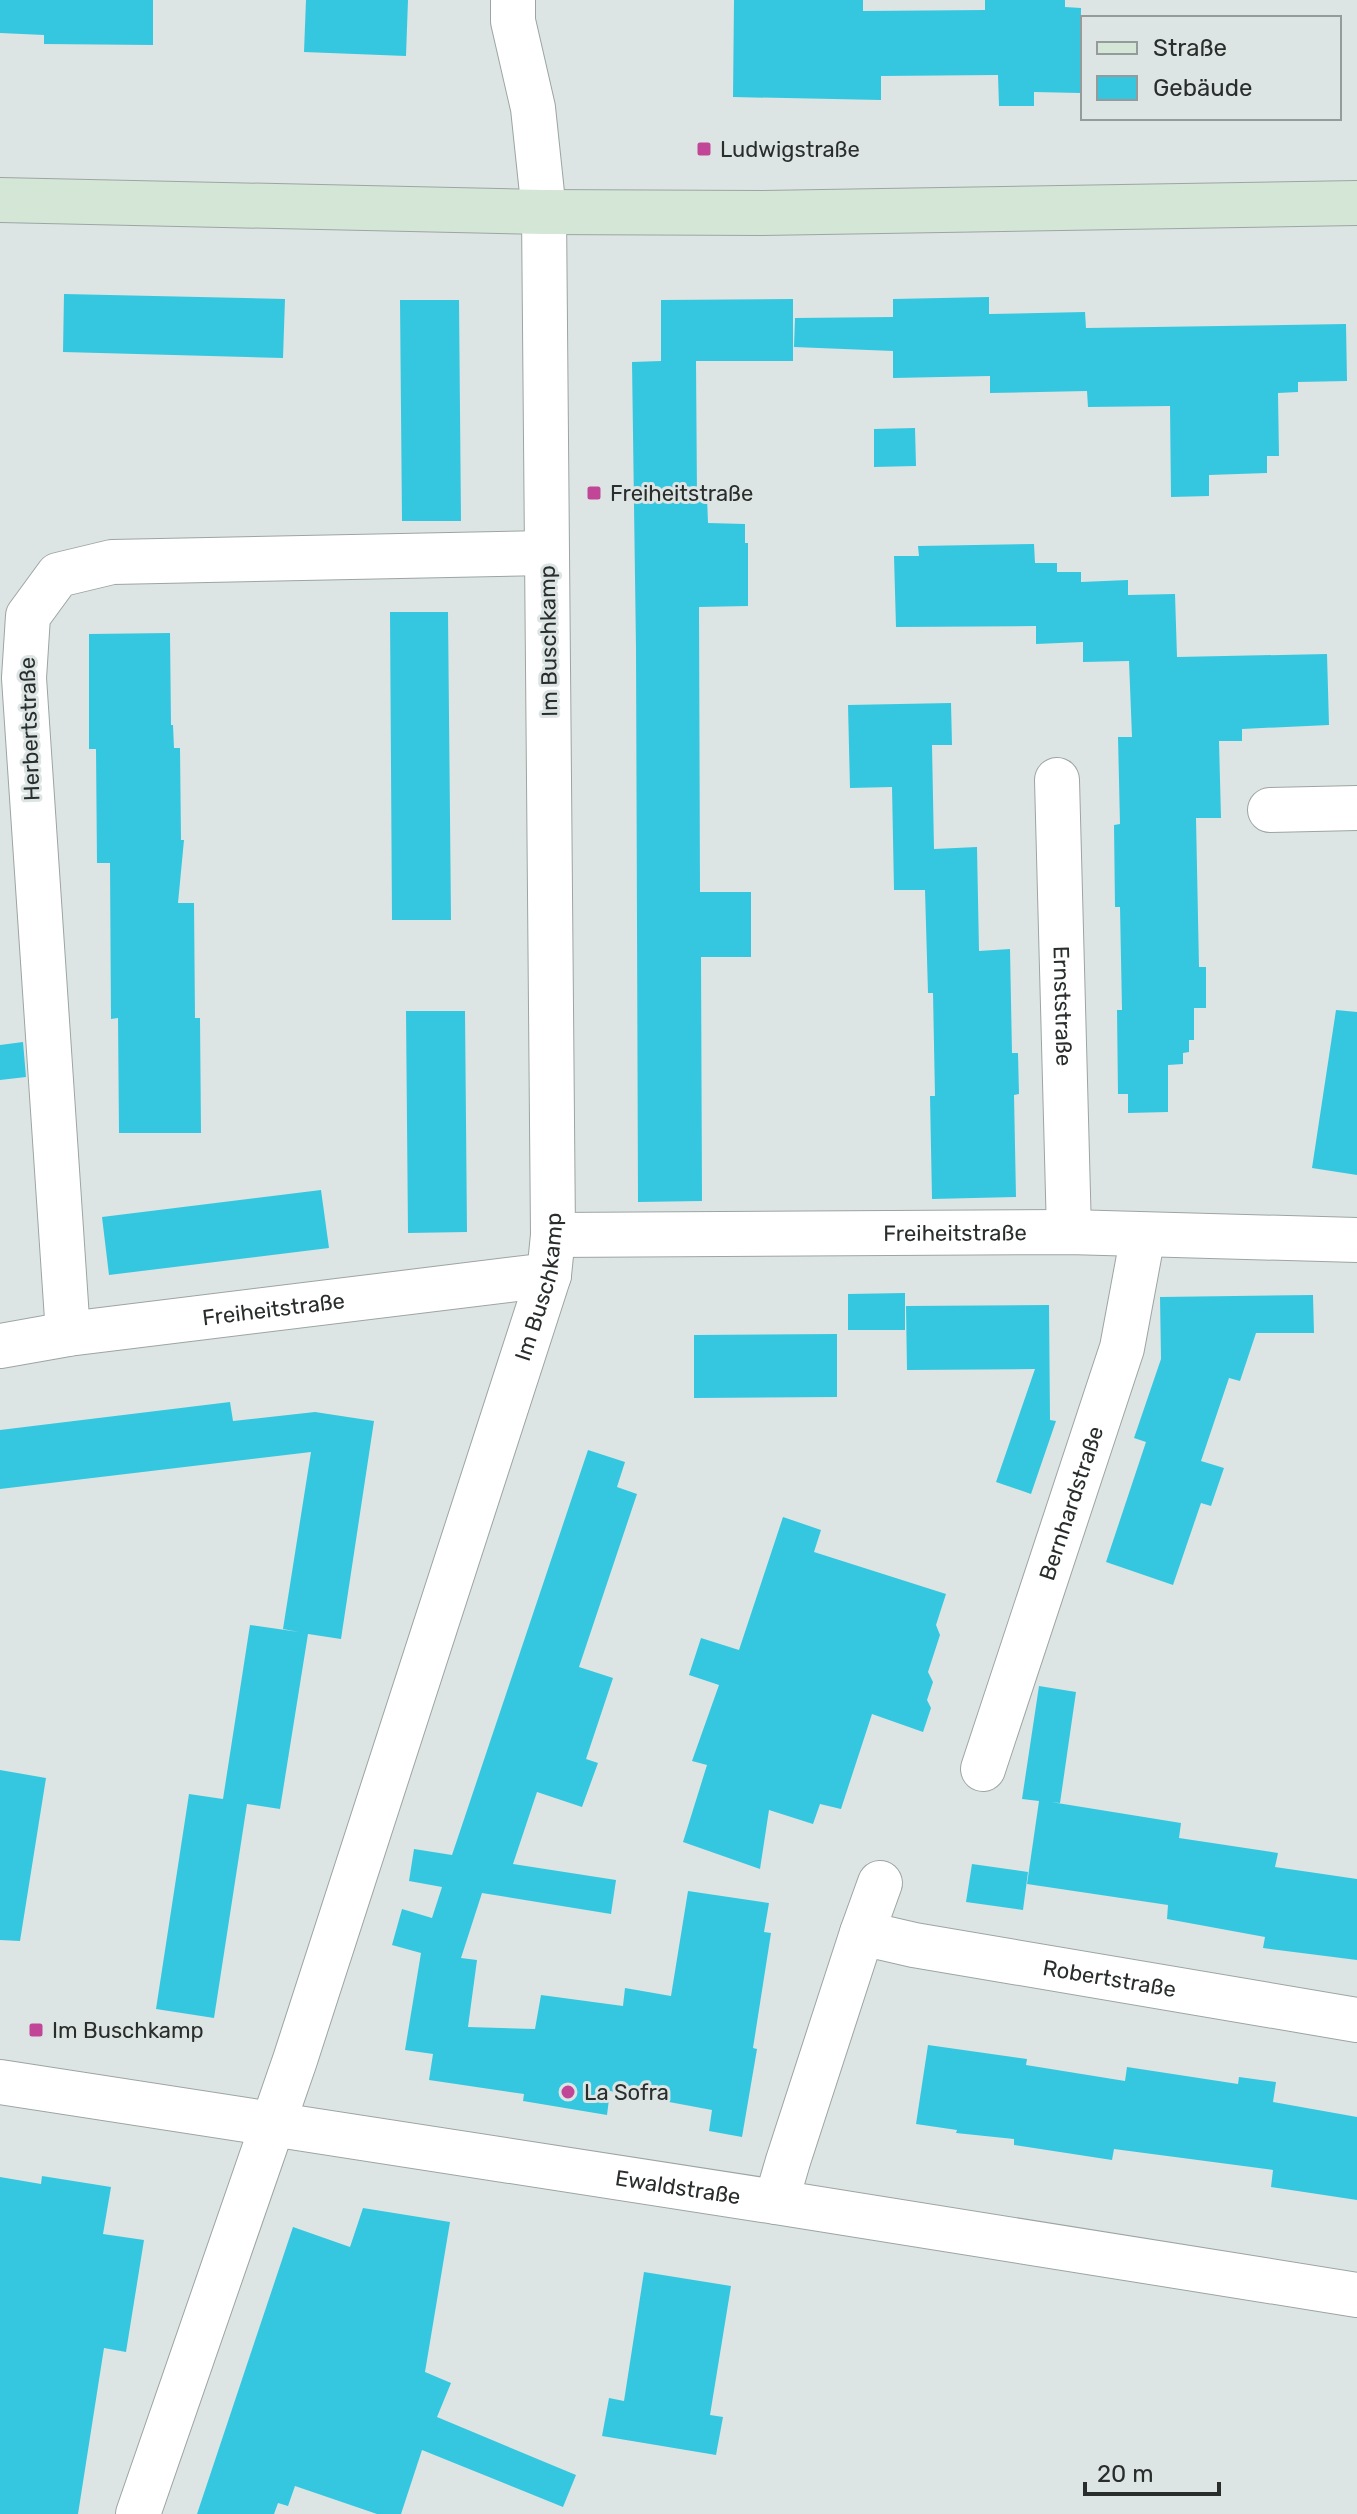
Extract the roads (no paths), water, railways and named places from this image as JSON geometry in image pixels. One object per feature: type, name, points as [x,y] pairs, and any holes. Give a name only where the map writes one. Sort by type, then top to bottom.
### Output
[{"type":"main road","points":[[0,200],[544,212],[761,213],[1357,203]]},
{"type":"street","name":"Im Buschkamp","points":[[138,2514],[295,2060],[551,1255],[544,212],[533,108],[513,21],[513,0]]},
{"type":"street","name":"Herbertstraße","points":[[68,1334],[24,678],[28,616],[58,575],[112,562],[546,553]]},
{"type":"street","name":"Ernststraße","points":[[1057,780],[1069,1232]]},
{"type":"street","points":[[1270,810],[1357,808]]},
{"type":"street","name":"Freiheitstraße","points":[[0,1346],[551,1255],[1069,1232],[1357,1240]]},
{"type":"street","name":"Bernhardstraße","points":[[983,1769],[1122,1348],[1143,1235]]},
{"type":"street","points":[[776,2202],[880,1883]]},
{"type":"street","name":"Robertstraße","points":[[862,1933],[914,1945],[1357,2020]]},
{"type":"street","name":"Ewaldstraße","points":[[0,2082],[1357,2295]]},
{"type":"place","name":"Ludwigstraße","points":[[704,149]]},
{"type":"place","name":"Freiheitstraße","points":[[594,493]]},
{"type":"place","name":"Im Buschkamp","points":[[36,2030]]},
{"type":"place","name":"La Sofra","points":[[568,2092]]}]
